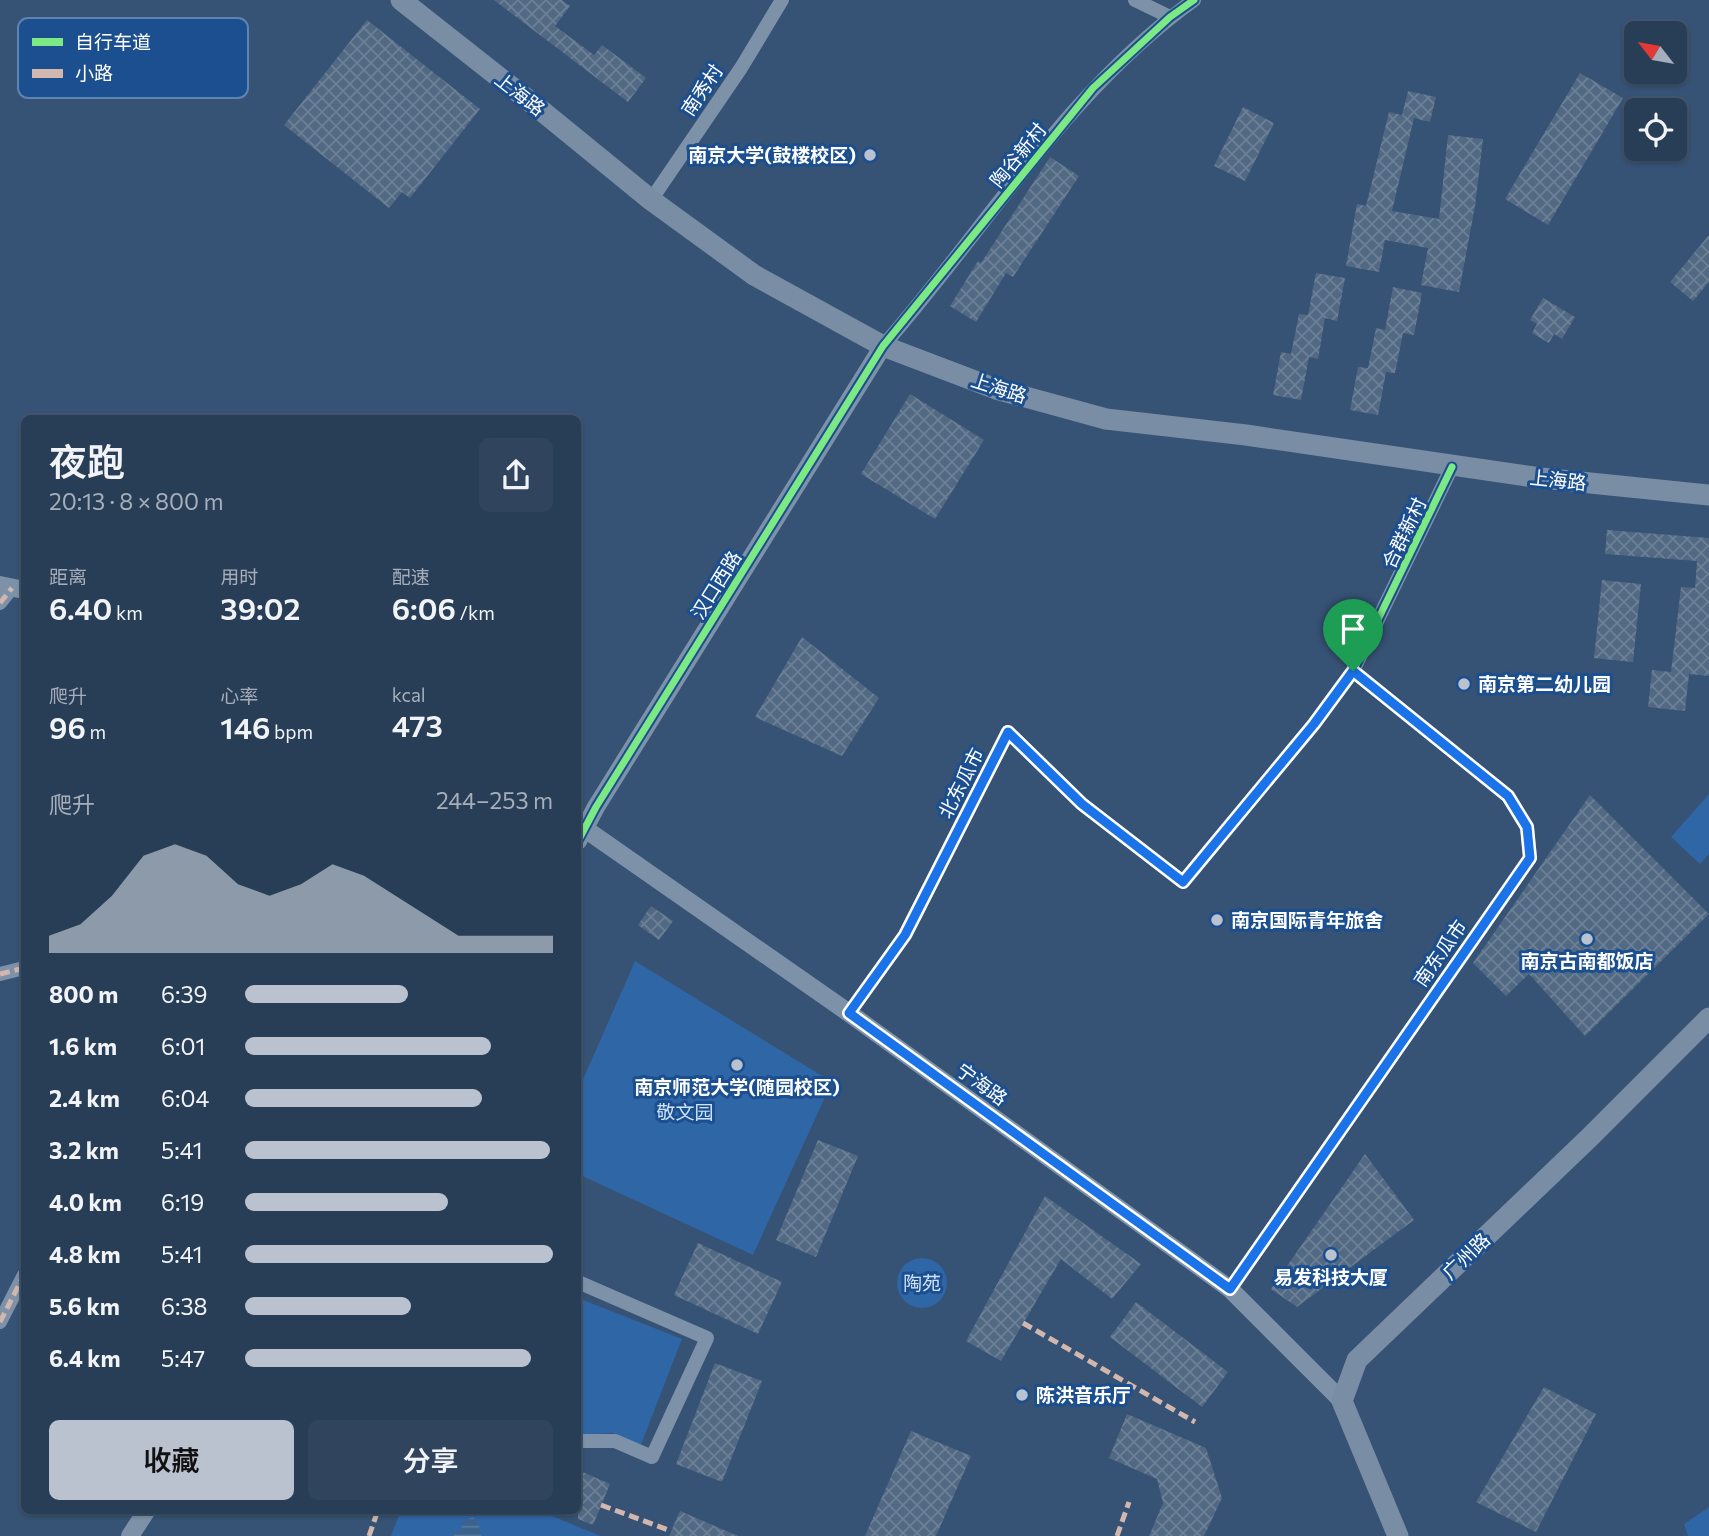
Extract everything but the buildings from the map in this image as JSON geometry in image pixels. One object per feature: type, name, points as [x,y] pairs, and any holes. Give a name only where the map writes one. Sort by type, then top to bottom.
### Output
[{"type":"main road","name":"上海路","points":[[401,0],[651,200],[754,275],[883,346],[996,389],[1106,419],[1246,435],[1452,467],[1709,495]]},
{"type":"main road","name":"广州路","points":[[1342,1401],[1357,1360],[1590,1137],[1709,1018]]},
{"type":"main road","points":[[1342,1401],[1398,1536]]},
{"type":"street","name":"南秀村","points":[[651,200],[741,68],[782,0]]},
{"type":"street","points":[[1135,0],[1170,17]]},
{"type":"street","name":"陶谷新村","points":[[883,346],[1093,88],[1170,17],[1194,0]]},
{"type":"street","name":"汉口西路","points":[[581,830],[883,346]]},
{"type":"street","name":"合群新村","points":[[1183,882],[1314,724],[1353,671],[1452,467]]},
{"type":"street","points":[[0,603],[12,588]]},
{"type":"street","name":"南东瓜市","points":[[1230,1289],[1530,858],[1527,827],[1508,796],[1353,671]]},
{"type":"street","name":"北东瓜市","points":[[849,1013],[905,935],[1008,732],[1082,804],[1183,882]]},
{"type":"street","name":"宁海路","points":[[581,832],[849,1013],[1230,1289],[1342,1401]]},
{"type":"street","points":[[0,974],[21,969]]},
{"type":"street","points":[[0,1322],[21,1281]]},
{"type":"street","points":[[581,1283],[707,1338],[652,1457],[615,1441],[581,1441]]},
{"type":"street","points":[[130,1536],[144,1514]]},
{"type":"green space","points":[[1709,794],[1709,854],[1700,864],[1671,837]]},
{"type":"green space","name":"敬文园","points":[[635,961],[832,1082],[753,1255],[581,1175],[581,1084]]},
{"type":"green space","name":"陶苑","points":[[922,1258],[940,1265],[947,1283],[940,1301],[922,1308],[904,1301],[897,1283],[904,1265]]},
{"type":"green space","points":[[581,1299],[682,1339],[640,1447],[613,1433],[581,1435]]},
{"type":"green space","points":[[1709,1507],[1709,1536],[1688,1536],[1684,1524]]},
{"type":"green space","points":[[399,1514],[547,1514],[601,1536],[391,1536]]},
{"type":"shaded area","points":[[473,1517],[479,1525],[481,1536],[454,1536],[453,1531],[461,1531],[462,1522]]},
{"type":"marked path","points":[[0,603],[12,588]]},
{"type":"marked path","points":[[0,974],[21,969]]},
{"type":"marked path","points":[[0,1322],[21,1281]]},
{"type":"marked path","points":[[1023,1323],[1195,1422]]},
{"type":"marked path","points":[[1117,1536],[1129,1502]]},
{"type":"marked path","points":[[601,1505],[671,1531]]},
{"type":"marked path","points":[[369,1536],[377,1514]]},
{"type":"cycle path","points":[[581,835],[596,807],[883,346],[1093,88],[1170,17],[1194,0]]},
{"type":"cycle path","points":[[849,1013],[905,935],[1008,732],[1082,804],[1183,882],[1314,724],[1353,671],[1452,467]]},
{"type":"cycle path","points":[[1230,1289],[1530,858],[1527,827],[1508,796],[1353,671]]},
{"type":"place","name":"南京大学(鼓楼校区)","points":[[870,155]]},
{"type":"place","name":"南京第二幼儿园","points":[[1464,684]]},
{"type":"place","name":"南京国际青年旅舍","points":[[1217,920]]},
{"type":"place","name":"南京古南都饭店","points":[[1587,939]]},
{"type":"place","name":"南京师范大学(随园校区)","points":[[737,1065]]},
{"type":"place","name":"易发科技大厦","points":[[1331,1255]]},
{"type":"place","name":"陈洪音乐厅","points":[[1022,1395]]},
{"type":"route","points":[[1353,671],[1508,796],[1527,827],[1530,858],[1230,1289],[849,1013],[905,935],[1008,732],[1082,804],[1183,882],[1314,724],[1353,671]]}]
